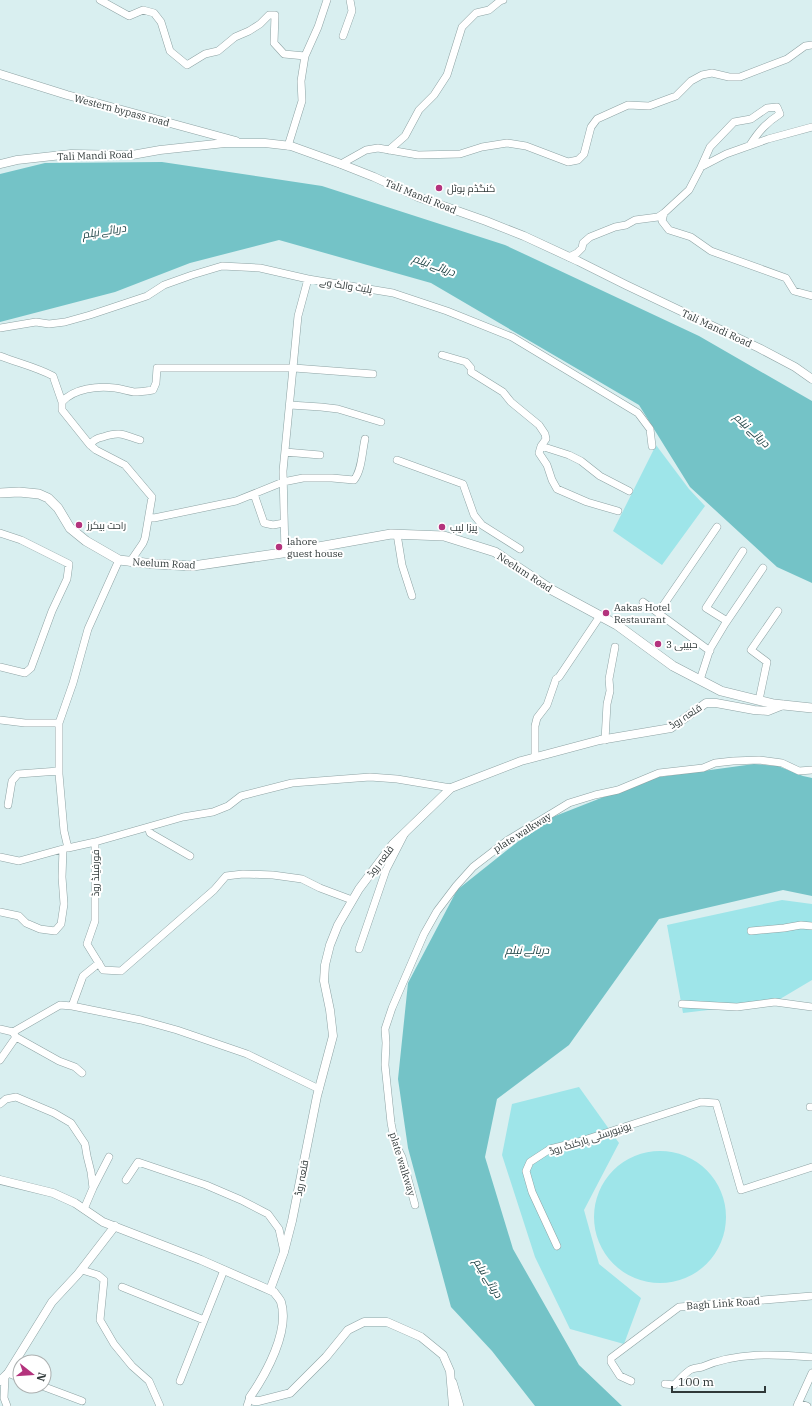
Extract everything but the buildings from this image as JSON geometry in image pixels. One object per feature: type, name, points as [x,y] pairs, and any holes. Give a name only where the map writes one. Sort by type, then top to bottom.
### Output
[{"type":"main road","name":"Neelum Road","points":[[0,493],[19,492],[39,494],[48,498],[58,508],[70,528],[86,541],[119,560],[130,562],[193,566],[285,553],[391,534],[444,536],[495,552],[552,590],[617,625],[673,666],[721,691],[784,705],[812,708]]},
{"type":"street","points":[[100,0],[129,16],[143,10],[154,13],[161,22],[170,50],[187,65],[205,54],[218,51],[235,37],[260,24],[269,15],[275,15],[274,44],[284,54],[305,56]]},
{"type":"street","points":[[288,146],[302,101],[301,81],[305,56],[318,27],[327,0]]},
{"type":"street","points":[[343,36],[352,11],[350,0]]},
{"type":"street","points":[[389,150],[405,136],[419,110],[434,95],[447,75],[462,27],[476,13],[489,10],[503,0]]},
{"type":"street","points":[[341,164],[366,150],[378,148],[418,155],[460,154],[482,147],[507,143],[526,146],[568,162],[578,160],[584,154],[591,127],[597,119],[628,105],[649,106],[676,96],[691,81],[702,75],[712,73],[729,77],[740,77],[787,60],[805,46],[812,45]]},
{"type":"street","name":"Western bypass road","points":[[0,74],[67,95],[246,144]]},
{"type":"street","points":[[569,257],[577,253],[582,248],[583,243],[590,237],[615,227],[626,225],[635,220],[658,216],[664,213],[689,190],[710,147],[734,122],[751,119],[767,108],[777,107],[780,114],[760,130],[750,145]]},
{"type":"street","points":[[701,167],[726,154],[750,145],[812,127]]},
{"type":"street","name":"Tali Mandi Road","points":[[0,164],[17,160],[71,154],[132,155],[160,150],[218,144],[265,143],[288,146],[341,164],[418,197],[492,223],[569,257],[759,348],[794,367],[812,379]]},
{"type":"street","points":[[664,213],[662,221],[669,230],[690,237],[711,251],[786,278],[794,291],[812,296]]},
{"type":"street","name":"پلیٹ والک وے","points":[[0,328],[36,322],[49,324],[65,322],[84,317],[147,296],[164,285],[222,266],[260,268],[308,279],[393,293],[447,311],[512,337],[638,414],[650,429],[652,446]]},
{"type":"street","points":[[285,553],[283,482],[285,452],[298,316],[308,279]]},
{"type":"street","points":[[442,354],[466,362],[471,368],[471,372],[503,392],[511,402],[539,425],[546,434],[546,440],[541,446],[539,453],[547,465],[557,489],[587,502],[618,511]]},
{"type":"street","points":[[0,356],[19,364],[40,369],[53,376],[62,402],[62,410],[90,445],[96,450],[125,465],[150,494],[152,500],[143,543],[130,562]]},
{"type":"street","points":[[62,402],[67,396],[85,389],[114,388],[134,392],[153,390],[156,383],[157,368],[294,368],[373,374]]},
{"type":"street","points":[[290,405],[321,407],[338,410],[381,422]]},
{"type":"street","points":[[90,445],[96,439],[114,433],[121,433],[140,440]]},
{"type":"street","points":[[149,517],[154,518],[236,501],[283,482],[302,478],[354,480],[359,469],[365,439]]},
{"type":"street","points":[[541,446],[569,455],[581,461],[600,476],[629,491]]},
{"type":"street","points":[[285,452],[320,455]]},
{"type":"street","points":[[397,460],[463,484],[474,514],[482,525],[520,550]]},
{"type":"street","points":[[254,494],[264,523],[273,525],[284,524]]},
{"type":"street","points":[[658,613],[717,527]]},
{"type":"street","points":[[0,533],[21,540],[69,564],[67,579],[52,611],[31,668],[25,673],[0,667]]},
{"type":"street","points":[[397,534],[402,565],[412,596]]},
{"type":"street","points":[[727,621],[706,608],[743,551]]},
{"type":"street","points":[[0,912],[19,916],[26,923],[40,929],[55,931],[61,924],[64,904],[62,878],[65,849],[59,771],[59,723],[73,683],[88,629],[119,560]]},
{"type":"street","points":[[700,680],[710,651],[727,621],[763,568]]},
{"type":"street","points":[[643,602],[710,651]]},
{"type":"street","points":[[759,700],[767,662],[751,650],[778,611]]},
{"type":"street","points":[[535,757],[535,726],[537,718],[547,706],[556,679],[560,677],[600,616]]},
{"type":"street","points":[[605,740],[607,704],[610,691],[609,679],[615,647]]},
{"type":"street","name":"قلعہ روڈ","points":[[270,1290],[284,1252],[292,1221],[319,1089],[333,1036],[330,1010],[324,981],[325,965],[330,945],[338,925],[352,900],[393,844],[451,788],[521,761],[605,740],[671,728],[706,703],[716,703],[768,711],[784,705]]},
{"type":"street","points":[[0,720],[25,723],[59,723]]},
{"type":"street","name":"plate walkway","points":[[415,1205],[402,1157],[395,1142],[391,1123],[384,1065],[386,1043],[385,1029],[392,1008],[424,934],[437,911],[469,872],[484,857],[508,840],[570,803],[618,790],[659,773],[703,768],[715,763],[759,760],[782,763],[799,771],[812,770]]},
{"type":"street","points":[[8,805],[12,781],[18,774],[59,771]]},
{"type":"street","points":[[95,842],[184,817],[213,812],[228,806],[241,796],[292,783],[370,777],[397,779],[451,788]]},
{"type":"street","points":[[148,827],[150,833],[190,856]]},
{"type":"street","points":[[359,949],[386,870],[406,831]]},
{"type":"street","name":"فورفیلڈ روڈ","points":[[0,857],[19,861],[95,842],[95,921],[87,944],[98,963]]},
{"type":"street","points":[[72,1006],[83,976],[98,963],[103,970],[121,971],[214,890],[226,876],[243,874],[302,878],[320,888],[352,900]]},
{"type":"street","points":[[751,931],[801,925],[812,926]]},
{"type":"street","points":[[682,1004],[736,1007],[775,1002],[812,1007]]},
{"type":"street","points":[[0,1060],[14,1035],[60,1005],[72,1006],[141,1020],[177,1030],[246,1054],[319,1089]]},
{"type":"street","points":[[0,1029],[14,1035],[59,1061],[75,1067],[82,1073]]},
{"type":"street","points":[[0,1104],[6,1099],[16,1097],[54,1113],[71,1123],[85,1144],[93,1188]]},
{"type":"street","name":"یونیورسٹی پارکنگ روڈ","points":[[557,1246],[532,1192],[526,1171],[530,1162],[550,1149],[578,1142],[700,1102],[716,1103],[741,1190],[812,1167]]},
{"type":"street","points":[[84,1209],[93,1188],[110,1157]]},
{"type":"street","points":[[126,1180],[138,1162],[206,1185],[241,1200],[268,1214],[279,1229],[284,1252]]},
{"type":"street","points":[[0,1180],[54,1193],[75,1203],[103,1222],[224,1270],[274,1292],[281,1302],[283,1320],[275,1352],[246,1406]]},
{"type":"street","points":[[7,1406],[4,1398],[4,1377],[52,1302],[82,1270],[115,1226]]},
{"type":"street","points":[[82,1270],[98,1275],[104,1280],[100,1320],[118,1350],[132,1366],[149,1381],[160,1406]]},
{"type":"street","points":[[180,1381],[224,1270]]},
{"type":"street","points":[[122,1287],[204,1320]]},
{"type":"street","name":"Bagh Link Road","points":[[631,1381],[620,1376],[611,1362],[611,1358],[678,1306],[812,1296]]},
{"type":"street","points":[[250,1397],[254,1401],[259,1401],[290,1393],[326,1358],[348,1330],[364,1322],[387,1322],[421,1337],[443,1355],[450,1371],[460,1406]]},
{"type":"street","points":[[665,1384],[674,1385],[691,1369],[700,1368],[709,1363],[746,1355],[812,1357]]},
{"type":"street","points":[[450,1371],[453,1406]]},
{"type":"street","points":[[812,1373],[810,1384],[798,1405],[808,1406],[812,1404]]},
{"type":"street","points":[[52,1390],[82,1401]]},
{"type":"shaded area","points":[[656,445],[689,489],[705,506],[662,565],[613,531]]},
{"type":"shaded area","points":[[782,900],[812,904],[812,980],[775,1002],[683,1013],[667,925]]},
{"type":"shaded area","points":[[579,1087],[619,1143],[584,1210],[599,1264],[641,1298],[624,1344],[570,1329],[535,1257],[502,1155],[512,1104]]},
{"type":"shaded area","points":[[660,1151],[685,1156],[702,1166],[711,1175],[721,1192],[726,1217],[721,1242],[711,1259],[702,1268],[685,1278],[660,1283],[635,1278],[618,1268],[609,1259],[599,1242],[594,1217],[599,1192],[609,1175],[618,1166],[635,1156]]},
{"type":"water","name":"دریائے نیلم","points":[[162,162],[322,186],[505,245],[699,336],[812,401],[812,583],[777,567],[690,487],[639,405],[431,283],[279,240],[190,263],[115,292],[0,322],[0,174],[45,163]]},
{"type":"water","name":"دریائے نیلم","points":[[754,764],[778,766],[812,778],[812,896],[783,890],[659,919],[569,1045],[497,1099],[485,1157],[513,1249],[579,1365],[622,1406],[535,1406],[492,1351],[451,1307],[408,1148],[398,1079],[408,983],[457,890],[545,820],[652,778]]},
{"type":"place","name":"کنگڈم ہوٹل","points":[[439,188]]},
{"type":"place","name":"راحت بیکرز","points":[[79,525]]},
{"type":"place","name":"پیزا لیب","points":[[442,527]]},
{"type":"place","name":"lahore guest house","points":[[279,547]]},
{"type":"place","name":"Aakas Hotel Restaurant","points":[[606,613]]},
{"type":"place","name":"حبیبی 3","points":[[658,644]]}]
